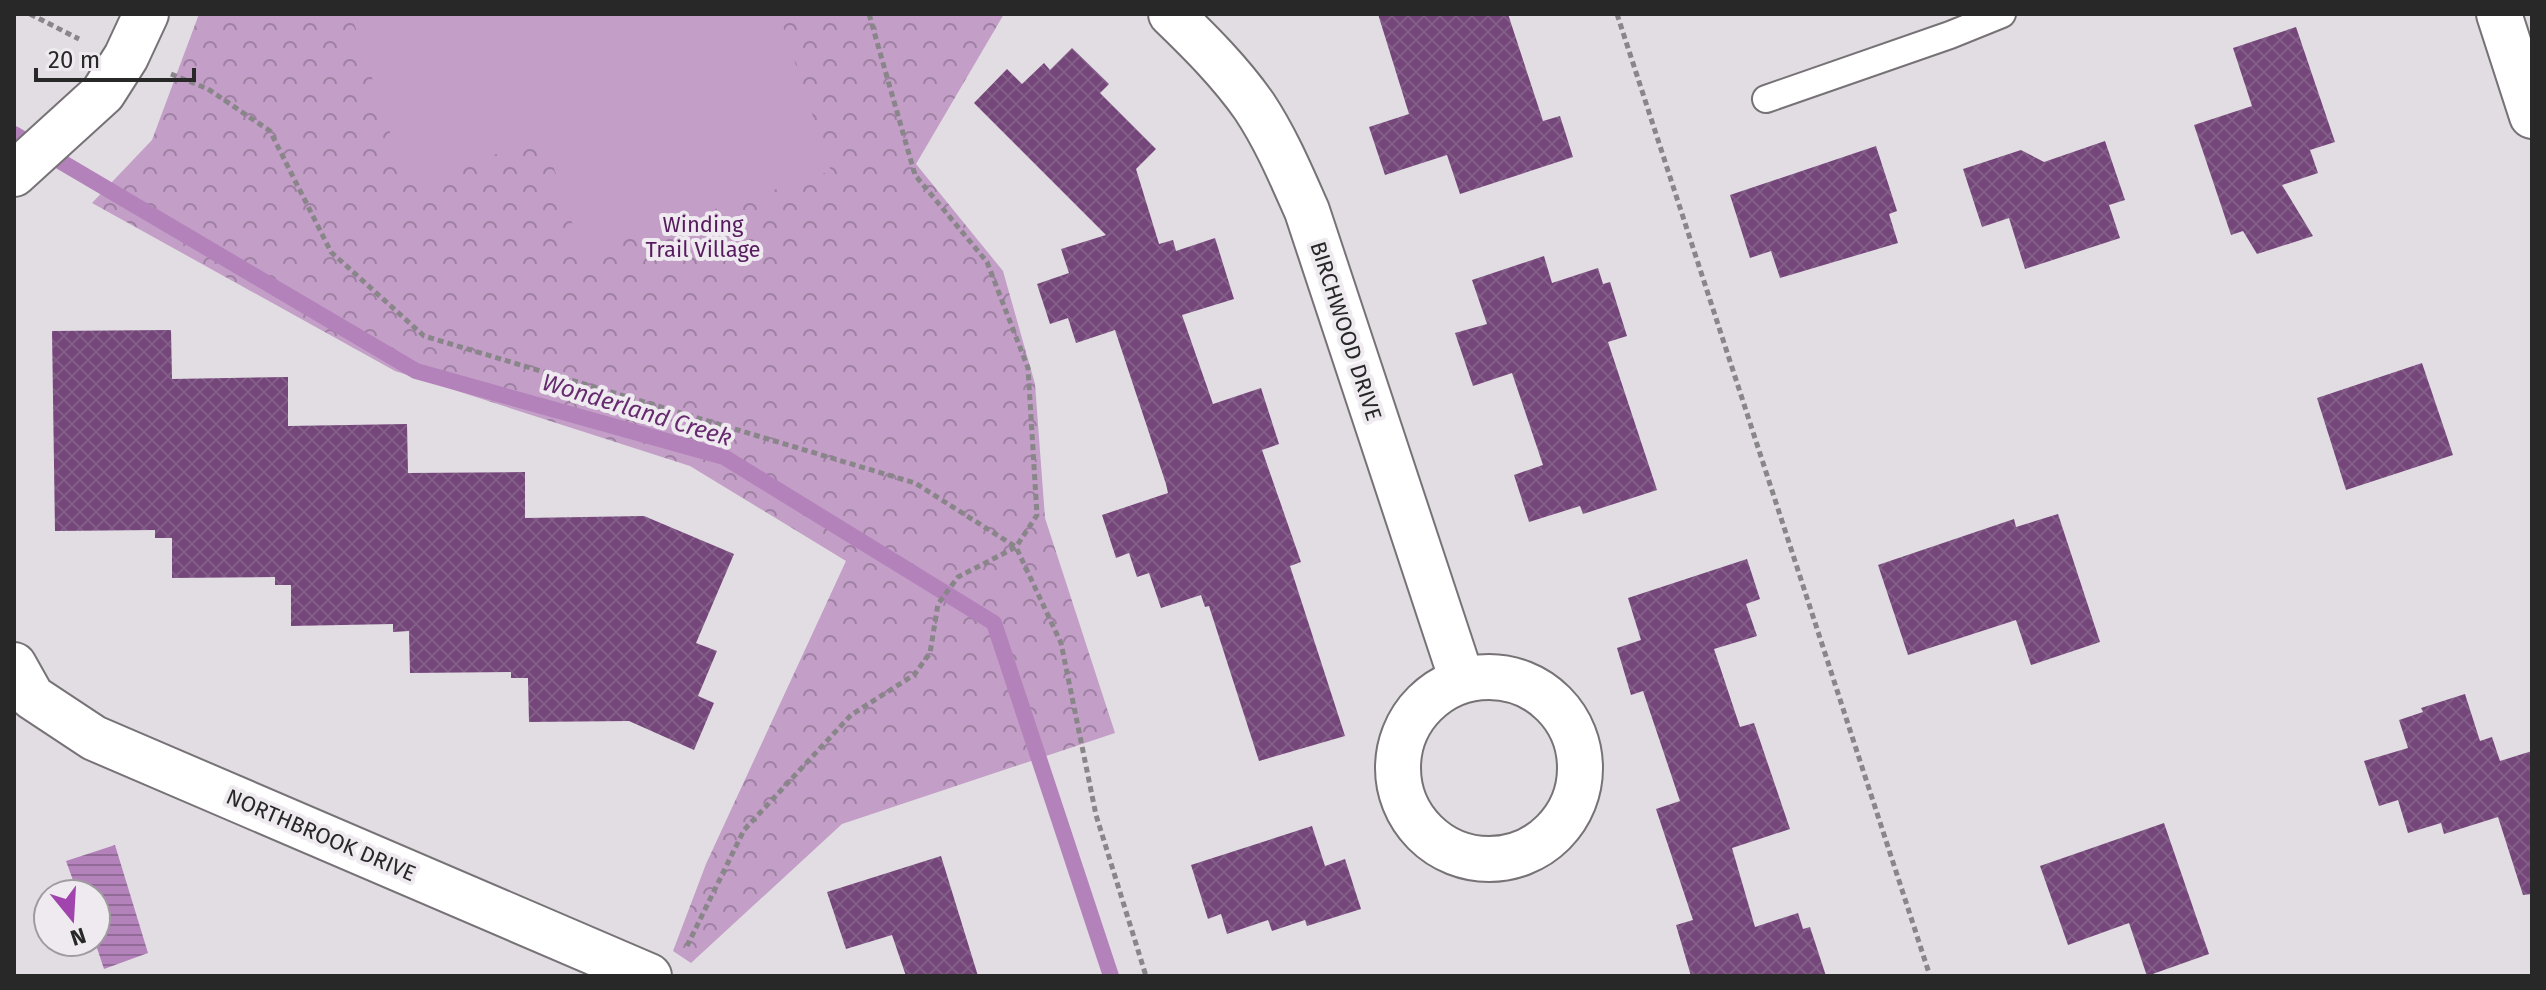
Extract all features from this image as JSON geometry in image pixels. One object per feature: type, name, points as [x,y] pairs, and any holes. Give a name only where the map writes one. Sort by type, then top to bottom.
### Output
[{"type":"street","points":[[14,174],[103,93],[126,57],[146,14]]},
{"type":"street","name":"BIRCHWOOD DRIVE","points":[[1171,14],[1215,57],[1244,94],[1283,157],[1307,211],[1462,680]]},
{"type":"street","points":[[2499,14],[2532,116]]},
{"type":"street","name":"NORTHBROOK DRIVE","points":[[14,665],[32,697],[94,738],[649,976]]},
{"type":"street","points":[[1503,677],[1541,692],[1569,723],[1580,762],[1574,802],[1550,836],[1523,853],[1474,858],[1435,844],[1408,813],[1396,774],[1403,733],[1426,699],[1462,680],[1503,677]]},
{"type":"lane","points":[[1766,99],[2002,14]]},
{"type":"path","points":[[30,14],[77,38],[208,89],[270,131],[331,252],[424,336],[915,483],[1016,547],[1061,643],[1096,815],[1146,976]]},
{"type":"path","points":[[686,949],[744,830],[851,715],[914,675],[930,653],[938,604],[958,577],[1016,547],[1037,515],[1028,368],[987,262],[915,175],[869,14]]},
{"type":"path","points":[[1617,14],[1930,976]]},
{"type":"green space","name":"Winding Trail Village","points":[[199,14],[1004,14],[916,164],[1003,271],[1035,384],[1045,518],[1115,733],[842,824],[691,963],[673,951],[706,864],[846,561],[690,466],[395,371],[92,203],[152,140]]},
{"type":"green space","points":[[351,14],[779,14],[831,171],[582,253],[544,138],[407,184]]},
{"type":"shaded area","points":[[115,845],[148,953],[104,969],[100,958],[112,958],[112,878],[72,878],[66,861]]},
{"type":"building","points":[[1378,14],[1508,14],[1543,121],[1560,116],[1573,157],[1460,194],[1447,155],[1385,175],[1369,127],[1409,114]]},
{"type":"building","points":[[2296,27],[2335,142],[2310,150],[2318,173],[2282,185],[2313,236],[2257,254],[2243,231],[2231,235],[2194,125],[2252,106],[2233,48]]},
{"type":"building","points":[[1072,48],[1109,84],[1100,93],[1156,149],[1136,169],[1159,244],[1173,240],[1176,251],[1215,238],[1234,299],[1182,315],[1213,404],[1261,388],[1279,444],[1262,450],[1301,562],[1290,566],[1345,736],[1259,761],[1209,606],[1205,607],[1201,595],[1161,608],[1149,573],[1137,577],[1129,553],[1116,558],[1102,515],[1168,493],[1166,484],[1115,330],[1076,343],[1068,318],[1050,324],[1037,284],[1069,273],[1061,249],[1106,235],[974,103],[1007,69],[1022,84],[1044,63],[1050,70]]},
{"type":"building","points":[[2105,141],[2125,200],[2109,205],[2120,238],[2025,269],[2009,218],[1982,227],[1963,169],[2021,150],[2044,162]]},
{"type":"building","points":[[1876,146],[1897,211],[1889,214],[1898,243],[1780,278],[1771,251],[1750,258],[1730,195]]},
{"type":"building","points":[[1544,256],[1552,283],[1598,268],[1603,284],[1610,282],[1627,336],[1608,342],[1657,490],[1583,514],[1580,506],[1529,522],[1514,475],[1543,465],[1512,373],[1473,386],[1455,333],[1487,324],[1472,280]]},
{"type":"building","points":[[171,330],[172,379],[288,377],[288,426],[407,424],[408,473],[525,472],[525,518],[644,516],[734,554],[696,643],[717,651],[698,696],[714,703],[694,750],[629,721],[529,722],[528,678],[511,678],[511,672],[410,673],[409,631],[393,632],[393,624],[291,626],[291,585],[275,585],[275,577],[172,578],[172,538],[155,538],[155,530],[55,531],[52,331]]},
{"type":"building","points":[[2422,363],[2453,455],[2346,490],[2317,398]]},
{"type":"building","points":[[2058,514],[2100,642],[2031,665],[2016,620],[1908,655],[1878,565],[2014,519],[2016,527]]},
{"type":"building","points":[[1747,559],[1760,599],[1746,604],[1757,636],[1714,649],[1740,727],[1754,723],[1790,829],[1732,848],[1755,927],[1798,913],[1803,929],[1810,927],[1826,976],[1691,976],[1676,925],[1693,920],[1656,809],[1680,801],[1643,691],[1631,695],[1617,648],[1641,640],[1628,598]]},
{"type":"building","points":[[2465,694],[2480,741],[2492,737],[2500,761],[2532,751],[2532,894],[2523,895],[2498,817],[2444,834],[2441,823],[2408,833],[2398,800],[2379,806],[2364,761],[2408,748],[2399,720],[2423,712],[2421,708]]},
{"type":"building","points":[[2164,823],[2209,954],[2147,976],[2129,923],[2068,945],[2040,866]]},
{"type":"building","points":[[1312,826],[1325,866],[1345,859],[1361,909],[1307,926],[1305,920],[1272,931],[1268,920],[1227,934],[1221,914],[1208,919],[1191,865]]},
{"type":"building","points":[[941,856],[978,976],[906,976],[892,935],[846,949],[827,892]]},
{"type":"waterway","name":"Wonderland Creek","points":[[14,134],[416,371],[724,457],[994,623],[1111,976]]}]
